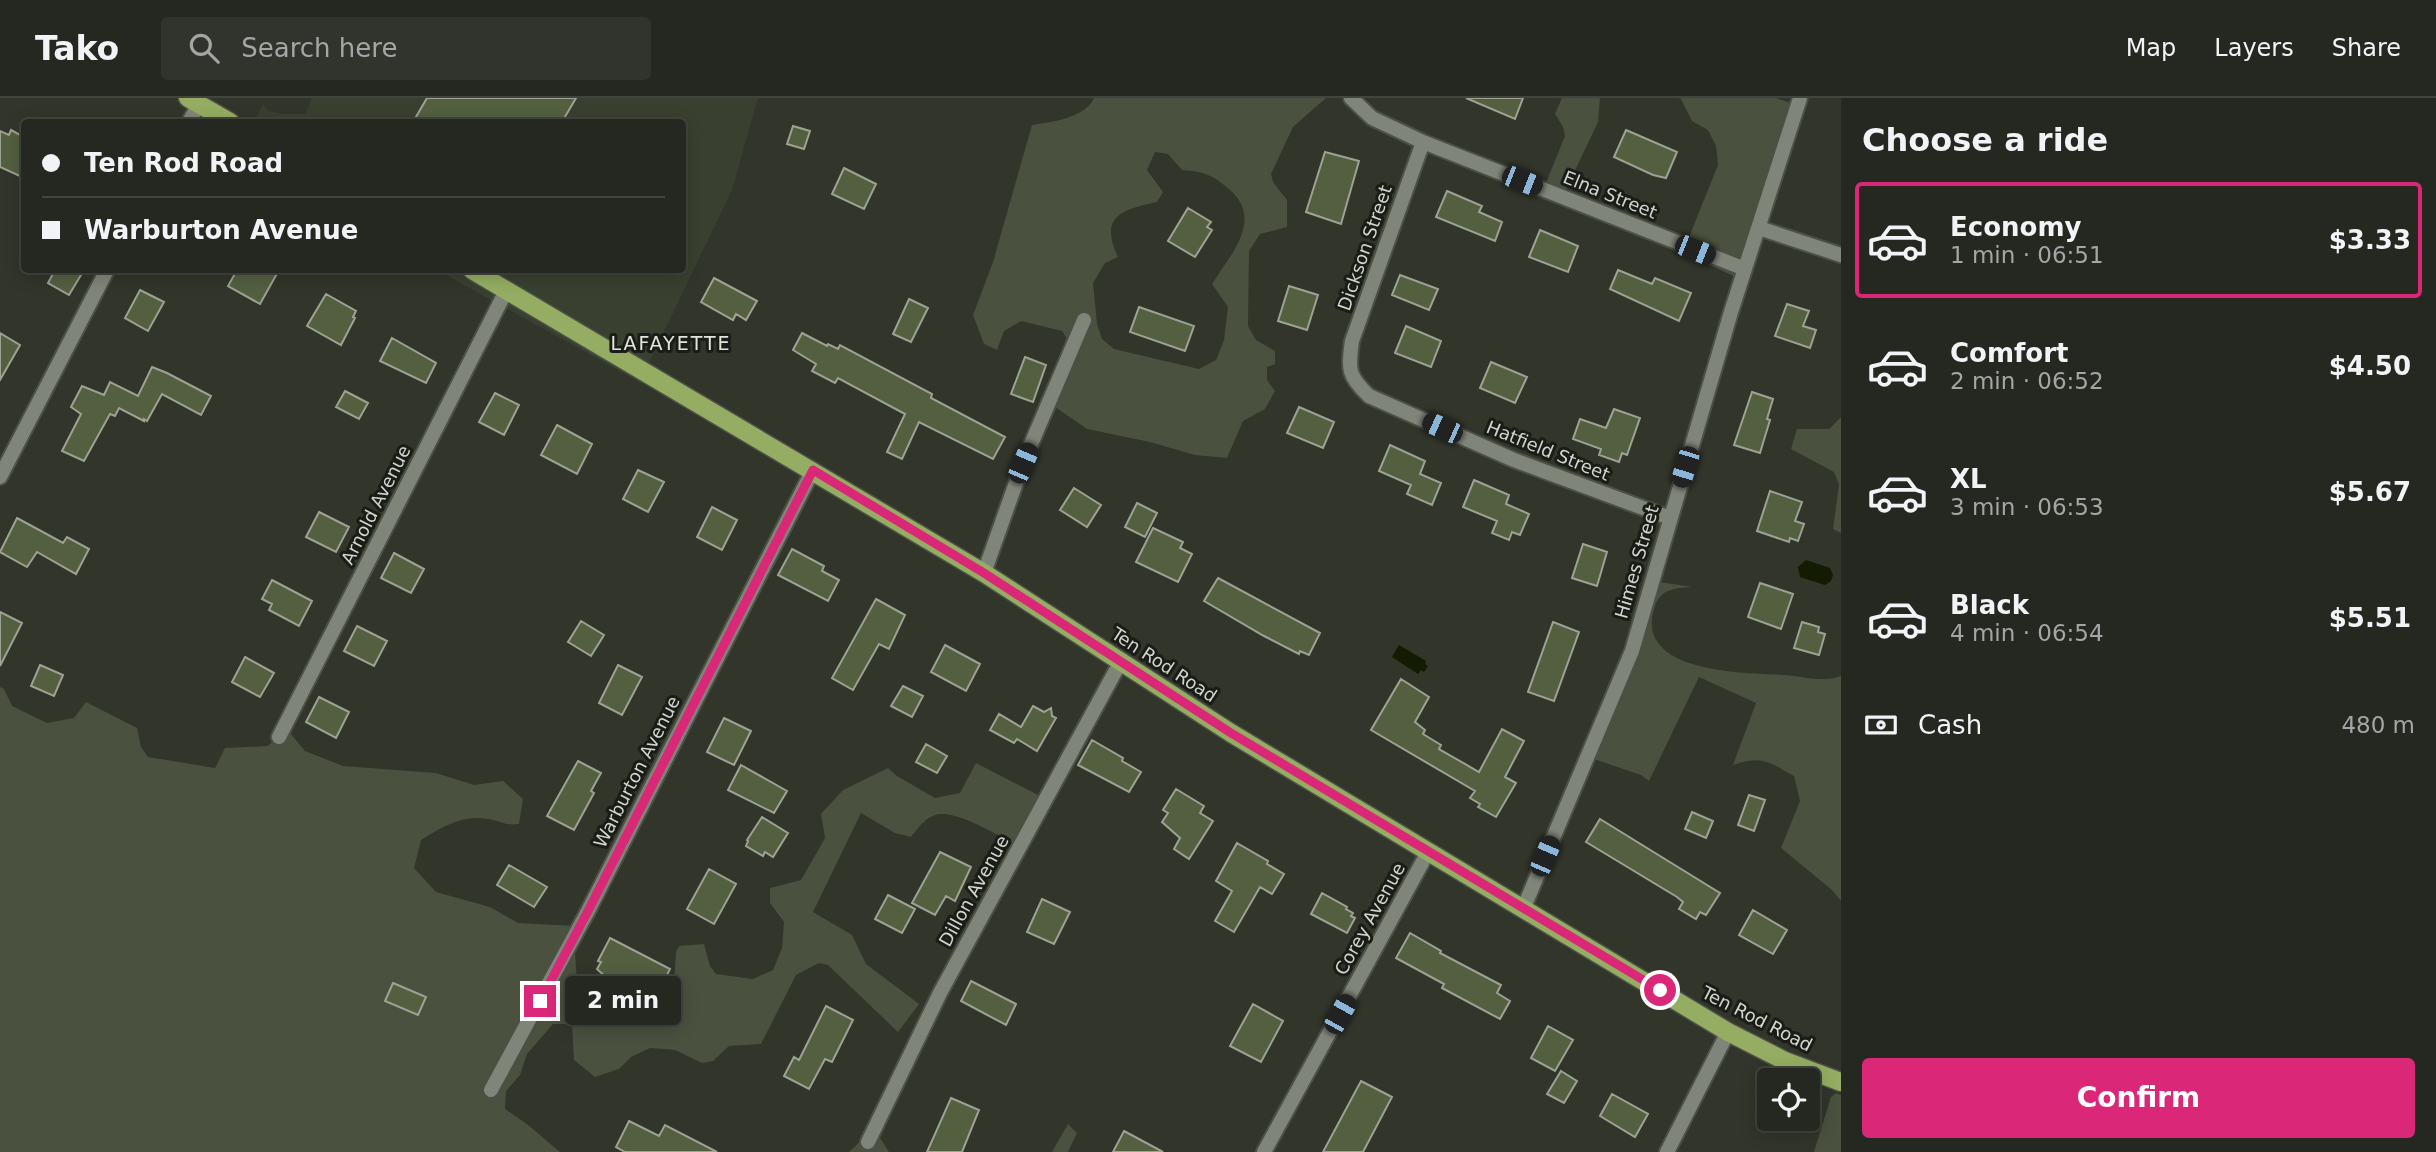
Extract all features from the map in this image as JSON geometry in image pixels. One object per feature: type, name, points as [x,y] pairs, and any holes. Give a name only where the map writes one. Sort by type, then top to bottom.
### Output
[{"type":"main road","points":[[194,101],[225,119]]},
{"type":"main road","name":"Ten Rod Road","points":[[477,273],[984,573],[1231,733],[1728,1032],[1785,1060],[1841,1082]]},
{"type":"street","name":"Elna Street","points":[[1351,98],[1371,118],[1423,142],[1745,269]]},
{"type":"street","name":"Himes Street","points":[[1524,908],[1632,651],[1745,269],[1800,98]]},
{"type":"street","points":[[190,119],[194,101]]},
{"type":"street","name":"Dickson Street","points":[[1348,368],[1352,341],[1423,142]]},
{"type":"street","points":[[1759,228],[1841,255]]},
{"type":"street","points":[[0,477],[105,273]]},
{"type":"street","name":"Arnold Avenue","points":[[279,737],[506,290]]},
{"type":"street","points":[[984,573],[1023,463],[1084,320]]},
{"type":"street","name":"Hatfield Street","points":[[1348,368],[1354,382],[1369,396],[1514,460],[1670,518]]},
{"type":"street","name":"Warburton Avenue","points":[[491,1090],[588,911],[813,470]]},
{"type":"street","name":"Dillon Avenue","points":[[868,1142],[940,993],[1121,661]]},
{"type":"street","name":"Corey Avenue","points":[[1264,1152],[1428,852]]},
{"type":"street","points":[[1667,1152],[1728,1032]]},
{"type":"shaded area","points":[[312,98],[758,98],[732,190],[640,382],[442,273],[686,273],[686,119],[256,119],[263,104],[268,111],[305,114]]},
{"type":"shaded area","points":[[1094,98],[1326,98],[1293,127],[1271,174],[1273,182],[1287,200],[1287,227],[1260,234],[1249,251],[1248,326],[1256,340],[1275,351],[1275,364],[1267,367],[1267,380],[1275,391],[1265,409],[1243,421],[1227,458],[1195,455],[1150,442],[1087,429],[1055,407],[1073,349],[1062,331],[1021,321],[1004,331],[997,350],[984,344],[973,315],[993,262],[1032,125],[1076,115],[1090,105]],"holes":[[[1155,152],[1168,154],[1182,170],[1208,175],[1224,185],[1240,201],[1244,213],[1244,225],[1235,249],[1212,284],[1228,307],[1224,340],[1216,360],[1199,369],[1114,349],[1102,339],[1097,324],[1093,283],[1105,263],[1118,257],[1113,243],[1112,224],[1124,212],[1157,202],[1163,192],[1147,170]]]},
{"type":"shaded area","points":[[1562,98],[1600,98],[1598,122],[1562,198],[1543,190],[1565,136],[1555,114]]},
{"type":"shaded area","points":[[1678,98],[1776,98],[1794,104],[1742,280],[1689,255],[1685,247],[1718,165],[1716,146],[1708,130],[1692,121]]},
{"type":"shaded area","points":[[1841,417],[1841,533],[1833,529],[1839,485],[1834,472],[1791,449],[1797,429],[1829,429]]},
{"type":"shaded area","points":[[1806,560],[1830,568],[1833,575],[1831,581],[1825,585],[1800,577],[1798,567]]},
{"type":"shaded area","points":[[1653,581],[1692,587],[1668,591],[1660,597],[1654,609],[1652,630],[1660,646],[1676,657],[1696,665],[1743,673],[1819,679],[1841,676],[1841,901],[1832,890],[1781,848],[1800,801],[1794,776],[1758,760],[1733,765],[1756,703],[1699,677],[1649,781],[1641,775],[1588,757]]},
{"type":"shaded area","points":[[1399,645],[1426,661],[1428,666],[1424,672],[1421,670],[1418,674],[1392,657]]},
{"type":"shaded area","points":[[0,687],[4,689],[12,706],[47,723],[74,718],[86,702],[137,728],[141,747],[148,757],[215,768],[225,748],[268,746],[286,728],[305,751],[343,766],[436,773],[474,785],[503,781],[523,799],[519,824],[476,818],[448,825],[421,840],[414,868],[436,892],[490,907],[518,923],[576,926],[574,938],[578,997],[622,1027],[653,1016],[674,982],[676,952],[679,946],[704,944],[710,966],[716,974],[753,979],[773,970],[782,948],[784,922],[770,903],[770,888],[801,880],[825,838],[821,814],[843,790],[888,768],[935,798],[960,793],[976,763],[1042,797],[1019,846],[949,814],[932,817],[911,837],[895,833],[861,813],[813,912],[852,935],[866,964],[919,1004],[898,1032],[828,965],[819,963],[796,975],[761,1044],[729,1046],[713,1061],[702,1063],[675,1050],[650,1048],[631,1057],[619,1069],[595,1077],[574,1060],[572,1024],[553,1024],[527,1054],[520,1075],[506,1091],[505,1109],[560,1152],[0,1152]]},
{"type":"shaded area","points":[[1836,1093],[1841,1095],[1841,1152],[1814,1152],[1831,1097]]},
{"type":"shaded area","points":[[1068,1124],[1077,1133],[1068,1152],[1052,1152]]},
{"type":"shaded area","points":[[874,1128],[889,1152],[849,1152]]},
{"type":"building","points":[[427,98],[576,98],[564,119],[415,119]]},
{"type":"building","points":[[1466,98],[1523,98],[1515,119]]},
{"type":"building","points":[[793,126],[810,131],[804,149],[787,144]]},
{"type":"building","points":[[11,130],[21,135],[21,177],[0,167],[0,131],[9,135]]},
{"type":"building","points":[[1626,130],[1677,152],[1666,178],[1614,157]]},
{"type":"building","points":[[1325,152],[1359,161],[1341,224],[1306,212]]},
{"type":"building","points":[[844,168],[876,184],[864,209],[832,194]]},
{"type":"building","points":[[1447,191],[1482,206],[1479,212],[1502,222],[1495,241],[1436,217]]},
{"type":"building","points":[[1188,208],[1211,222],[1207,227],[1212,230],[1195,257],[1168,241]]},
{"type":"building","points":[[1540,230],[1578,246],[1568,272],[1529,257]]},
{"type":"building","points":[[1618,270],[1652,284],[1655,278],[1691,293],[1679,321],[1610,289]]},
{"type":"building","points":[[53,273],[82,273],[69,295],[48,283]]},
{"type":"building","points":[[235,273],[277,273],[260,304],[228,286]]},
{"type":"building","points":[[1400,275],[1438,289],[1429,310],[1392,295]]},
{"type":"building","points":[[714,278],[757,301],[746,320],[736,314],[733,320],[701,302]]},
{"type":"building","points":[[1289,286],[1318,295],[1307,330],[1278,321]]},
{"type":"building","points":[[140,290],[164,302],[148,331],[125,318]]},
{"type":"building","points":[[326,294],[356,311],[341,345],[307,326]]},
{"type":"building","points":[[909,299],[928,308],[911,342],[893,334]]},
{"type":"building","points":[[1787,304],[1809,311],[1803,326],[1816,330],[1810,348],[1775,336]]},
{"type":"building","points":[[1139,307],[1194,326],[1185,351],[1130,332]]},
{"type":"building","points":[[1406,326],[1441,341],[1431,367],[1395,353]]},
{"type":"building","points":[[0,333],[20,345],[0,380]]},
{"type":"building","points":[[802,333],[827,346],[828,344],[838,349],[840,345],[1005,437],[993,459],[919,422],[902,459],[887,452],[905,414],[838,378],[835,383],[812,371],[816,364],[793,350]]},
{"type":"building","points":[[392,338],[436,363],[426,383],[380,361]]},
{"type":"building","points":[[1025,357],[1046,365],[1033,402],[1011,394]]},
{"type":"building","points":[[1491,362],[1527,377],[1515,403],[1480,388]]},
{"type":"building","points":[[152,367],[211,396],[201,415],[162,394],[147,421],[119,408],[115,416],[110,414],[84,461],[62,451],[81,414],[71,407],[82,386],[104,395],[110,382],[138,396]]},
{"type":"building","points":[[345,391],[368,403],[359,419],[336,407]]},
{"type":"building","points":[[1752,392],[1773,399],[1760,453],[1734,445]]},
{"type":"building","points":[[495,393],[519,405],[504,435],[479,422]]},
{"type":"building","points":[[1299,407],[1334,422],[1323,448],[1287,433]]},
{"type":"building","points":[[1614,409],[1640,418],[1627,455],[1622,453],[1619,462],[1599,455],[1601,449],[1573,439],[1580,419],[1606,428]]},
{"type":"building","points":[[557,425],[592,444],[577,474],[541,455]]},
{"type":"building","points":[[1390,445],[1425,461],[1420,474],[1441,483],[1432,505],[1407,494],[1411,485],[1379,471]]},
{"type":"building","points":[[638,470],[664,482],[648,512],[623,499]]},
{"type":"building","points":[[1474,480],[1509,495],[1506,504],[1529,514],[1520,535],[1512,532],[1509,540],[1492,533],[1497,521],[1463,507]]},
{"type":"building","points":[[1074,488],[1101,505],[1087,527],[1060,510]]},
{"type":"building","points":[[1770,491],[1802,502],[1795,521],[1804,524],[1798,541],[1790,538],[1789,542],[1757,531]]},
{"type":"building","points":[[1137,503],[1157,513],[1145,537],[1125,527]]},
{"type":"building","points":[[712,507],[737,520],[722,550],[697,537]]},
{"type":"building","points":[[319,512],[349,527],[336,552],[306,537]]},
{"type":"building","points":[[17,518],[63,543],[67,537],[89,549],[76,574],[37,552],[27,567],[0,552]]},
{"type":"building","points":[[1153,528],[1183,542],[1180,548],[1192,554],[1178,582],[1136,562]]},
{"type":"building","points":[[1583,544],[1607,552],[1597,586],[1572,578]]},
{"type":"building","points":[[792,549],[824,566],[822,571],[839,580],[828,601],[778,575]]},
{"type":"building","points":[[394,553],[424,569],[411,593],[381,578]]},
{"type":"building","points":[[1218,578],[1320,633],[1309,655],[1300,651],[1299,654],[1264,636],[1204,601]]},
{"type":"building","points":[[272,580],[312,601],[299,626],[269,610],[272,604],[262,599]]},
{"type":"building","points":[[1760,583],[1793,594],[1781,629],[1748,617]]},
{"type":"building","points":[[876,599],[905,615],[889,649],[879,644],[853,690],[832,678]]},
{"type":"building","points":[[0,612],[22,623],[0,666]]},
{"type":"building","points":[[581,621],[604,635],[591,656],[568,642]]},
{"type":"building","points":[[1553,622],[1579,632],[1554,701],[1528,692]]},
{"type":"building","points":[[1802,622],[1819,627],[1818,632],[1825,634],[1819,655],[1794,648]]},
{"type":"building","points":[[357,626],[387,641],[374,666],[344,651]]},
{"type":"building","points":[[945,645],[980,664],[966,691],[931,672]]},
{"type":"building","points":[[245,657],[274,673],[260,697],[232,682]]},
{"type":"building","points":[[40,665],[63,675],[54,696],[31,686]]},
{"type":"building","points":[[618,665],[642,677],[622,715],[599,703]]},
{"type":"building","points":[[1401,679],[1429,697],[1415,722],[1425,730],[1423,734],[1441,745],[1439,749],[1479,772],[1502,729],[1524,741],[1505,777],[1516,783],[1496,817],[1478,807],[1480,804],[1470,798],[1475,791],[1371,730]]},
{"type":"building","points":[[903,686],[923,696],[912,717],[891,706]]},
{"type":"building","points":[[319,697],[349,712],[336,738],[306,722]]},
{"type":"building","points":[[1033,706],[1044,712],[1051,708],[1052,716],[1056,718],[1037,751],[1017,739],[1014,743],[990,730],[999,714],[1021,727]]},
{"type":"building","points":[[724,718],[751,731],[734,765],[707,752]]},
{"type":"building","points":[[1092,740],[1141,772],[1129,792],[1078,765]]},
{"type":"building","points":[[926,744],[947,756],[937,773],[916,762]]},
{"type":"building","points":[[578,761],[601,773],[591,791],[594,793],[574,830],[547,816]]},
{"type":"building","points":[[741,765],[787,791],[774,813],[728,790]]},
{"type":"building","points":[[1176,789],[1204,806],[1200,813],[1213,821],[1189,859],[1174,849],[1180,838],[1162,822],[1168,813],[1163,810]]},
{"type":"building","points":[[1749,795],[1765,800],[1754,831],[1738,825]]},
{"type":"building","points":[[1692,812],[1713,821],[1706,838],[1685,829]]},
{"type":"building","points":[[762,817],[788,833],[773,857],[765,852],[763,856],[746,846]]},
{"type":"building","points":[[1600,819],[1720,893],[1706,915],[1700,912],[1696,919],[1679,909],[1683,902],[1677,897],[1586,842]]},
{"type":"building","points":[[1237,843],[1284,874],[1272,894],[1260,887],[1234,932],[1215,921],[1232,891],[1216,881]]},
{"type":"building","points":[[940,852],[971,867],[955,901],[946,896],[935,915],[912,903]]},
{"type":"building","points":[[509,865],[547,887],[534,907],[497,885]]},
{"type":"building","points":[[709,869],[736,884],[714,924],[687,909]]},
{"type":"building","points":[[1322,893],[1353,913],[1351,916],[1355,918],[1347,933],[1311,914]]},
{"type":"building","points":[[888,895],[915,909],[902,933],[875,919]]},
{"type":"building","points":[[1042,899],[1070,912],[1054,944],[1027,932]]},
{"type":"building","points":[[1753,910],[1787,930],[1773,954],[1739,935]]},
{"type":"building","points":[[1410,933],[1441,951],[1440,953],[1501,985],[1497,993],[1510,1001],[1500,1019],[1442,988],[1444,984],[1396,958]]},
{"type":"building","points":[[610,938],[670,969],[662,985],[666,986],[655,1007],[605,982],[607,978],[597,969],[601,962],[598,961]]},
{"type":"building","points":[[971,981],[1016,1004],[1006,1025],[961,1001]]},
{"type":"building","points":[[393,983],[426,997],[418,1015],[385,1001]]},
{"type":"building","points":[[1253,1004],[1283,1021],[1261,1062],[1230,1046]]},
{"type":"building","points":[[826,1006],[853,1020],[832,1062],[825,1059],[809,1089],[784,1076],[794,1057],[799,1060]]},
{"type":"building","points":[[1548,1026],[1573,1040],[1555,1071],[1531,1058]]},
{"type":"building","points":[[1561,1071],[1577,1081],[1564,1103],[1547,1094]]},
{"type":"building","points":[[1361,1081],[1392,1097],[1363,1152],[1323,1152]]},
{"type":"building","points":[[1612,1094],[1648,1114],[1635,1137],[1600,1116]]},
{"type":"building","points":[[951,1098],[979,1110],[962,1152],[927,1152]]},
{"type":"building","points":[[629,1121],[659,1136],[665,1125],[717,1152],[625,1152],[616,1147]]},
{"type":"building","points":[[1124,1131],[1163,1152],[1113,1152]]},
{"type":"district","name":"LAFAYETTE","points":[[671,343]]},
{"type":"route","points":[[540,1001],[813,470],[984,573],[1231,733],[1660,990]]}]
